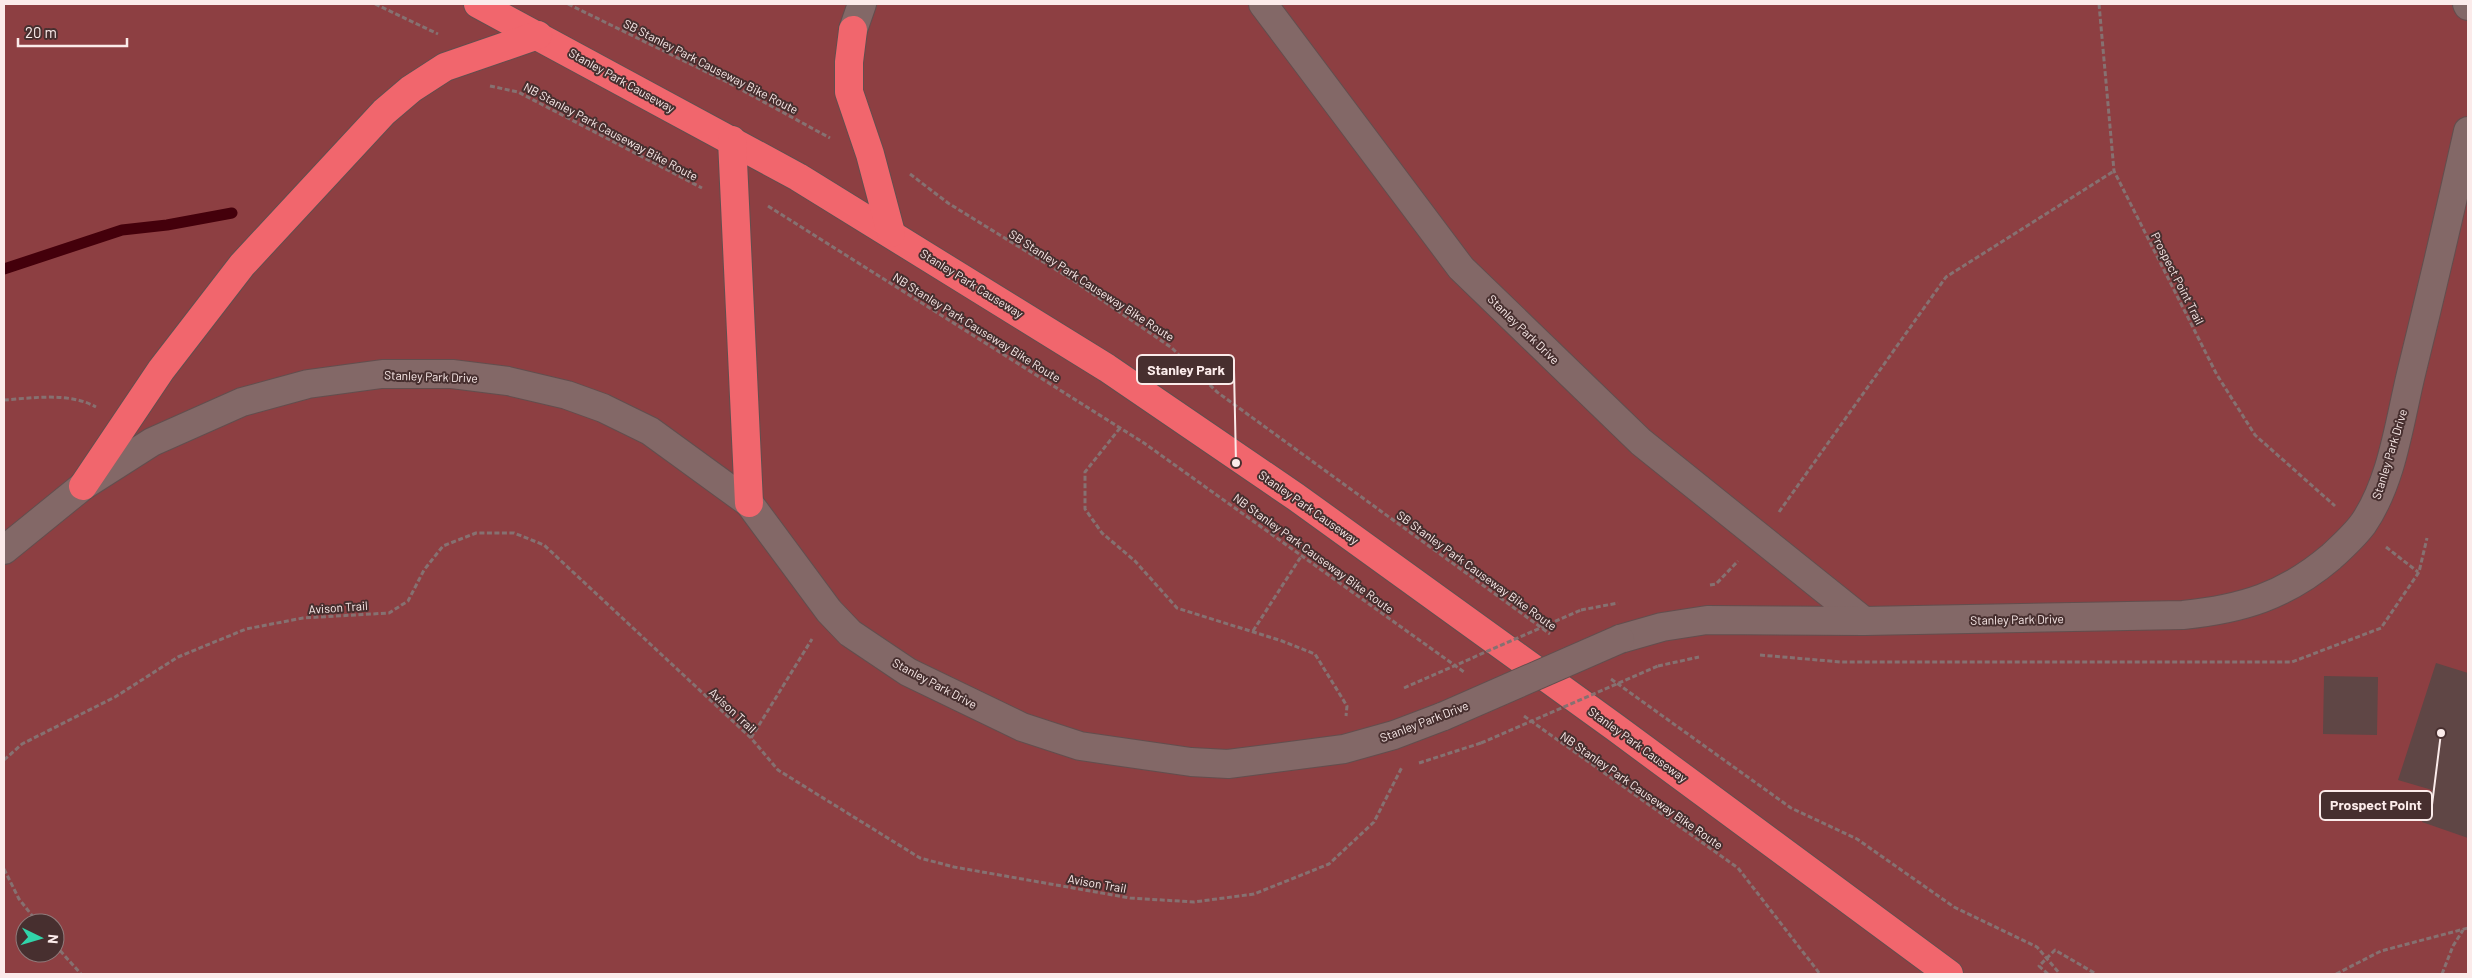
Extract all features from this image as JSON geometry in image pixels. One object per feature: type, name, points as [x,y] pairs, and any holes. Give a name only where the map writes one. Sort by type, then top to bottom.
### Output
[{"type":"highway","name":"Stanley Park Causeway","points":[[478,4],[732,140],[891,233],[1067,342],[1296,497],[1616,728],[1949,974]]},
{"type":"highway","points":[[853,30],[849,62],[849,92],[870,154],[891,233]]},
{"type":"highway","points":[[83,486],[161,370],[242,265],[384,112],[411,88],[445,67],[538,35]]},
{"type":"highway","points":[[732,140],[750,504]]},
{"type":"street","points":[[853,30],[862,4]]},
{"type":"street","name":"Stanley Park Drive","points":[[1263,4],[1461,268],[1641,442],[1864,621]]},
{"type":"street","name":"Stanley Park Drive","points":[[4,550],[83,486],[152,442],[242,402],[308,384],[382,374],[452,374],[508,380],[567,395],[603,408],[650,431],[750,504],[829,611],[850,633],[908,672],[1022,727],[1080,746],[1191,762],[1228,764],[1344,749],[1394,735],[1444,716],[1620,639],[1662,627],[1706,620],[1864,621],[2220,612],[2254,603],[2285,589],[2312,572],[2362,526],[2373,507],[2386,475],[2468,131]]},
{"type":"path","points":[[375,4],[442,36]]},
{"type":"path","name":"SB Stanley Park Causeway Bike Route","points":[[568,4],[729,84],[836,141]]},
{"type":"path","name":"Prospect Point Trail","points":[[2099,4],[2114,171],[2217,375],[2255,435],[2337,507]]},
{"type":"path","name":"NB Stanley Park Causeway Bike Route","points":[[484,82],[492,87],[518,92],[709,192]]},
{"type":"path","points":[[1706,586],[1716,584],[1760,539],[1946,277],[2114,171]]},
{"type":"path","name":"SB Stanley Park Causeway Bike Route","points":[[909,174],[948,203],[1071,279],[1172,348],[1216,392],[1553,636]]},
{"type":"path","name":"NB Stanley Park Causeway Bike Route","points":[[762,205],[771,206],[1120,428],[1302,555],[1468,675]]},
{"type":"path","points":[[4,400],[51,396],[89,403],[104,411]]},
{"type":"path","points":[[1120,428],[1085,472],[1085,509],[1102,533],[1135,561],[1177,608],[1315,654],[1347,706],[1344,749]]},
{"type":"path","name":"Avison Trail","points":[[4,760],[22,744],[115,697],[178,657],[246,629],[303,618],[389,612],[408,602],[424,570],[443,546],[476,533],[514,533],[544,545],[751,738],[778,770],[920,858],[954,867],[1130,898],[1194,902],[1254,894],[1329,864],[1374,822],[1402,769],[1481,742],[1658,666],[1702,656]]},
{"type":"path","points":[[1751,654],[1778,658],[1841,662],[2292,662],[2381,628],[2419,572],[2427,538]]},
{"type":"path","points":[[2385,546],[2419,572]]},
{"type":"path","points":[[1253,632],[1302,555]]},
{"type":"path","points":[[1404,688],[1581,610],[1619,603]]},
{"type":"path","points":[[751,738],[829,611]]},
{"type":"path","points":[[1609,676],[1791,808],[1857,839],[1954,908],[2037,947],[2060,974]]},
{"type":"path","name":"NB Stanley Park Causeway Bike Route","points":[[1522,715],[1738,868],[1820,974]]},
{"type":"path","points":[[4,869],[19,899],[30,913]]},
{"type":"path","points":[[2336,974],[2382,951],[2468,928]]},
{"type":"path","points":[[2442,974],[2453,946],[2463,929]]},
{"type":"path","points":[[2048,974],[2038,966],[2045,957],[2055,950],[2096,974]]},
{"type":"path","points":[[65,956],[81,974]]},
{"type":"shaded area","points":[[4,4],[2468,4],[2468,974],[4,974]]},
{"type":"building","points":[[2436,663],[2468,673],[2468,838],[2422,822],[2432,790],[2398,780]]},
{"type":"building","points":[[2324,676],[2378,677],[2377,735],[2323,734]]},
{"type":"waterway","points":[[4,269],[122,230],[167,225],[232,213]]},
{"type":"place","name":"Stanley Park","points":[[1236,463]]},
{"type":"place","name":"Prospect Point","points":[[2441,733]]}]
